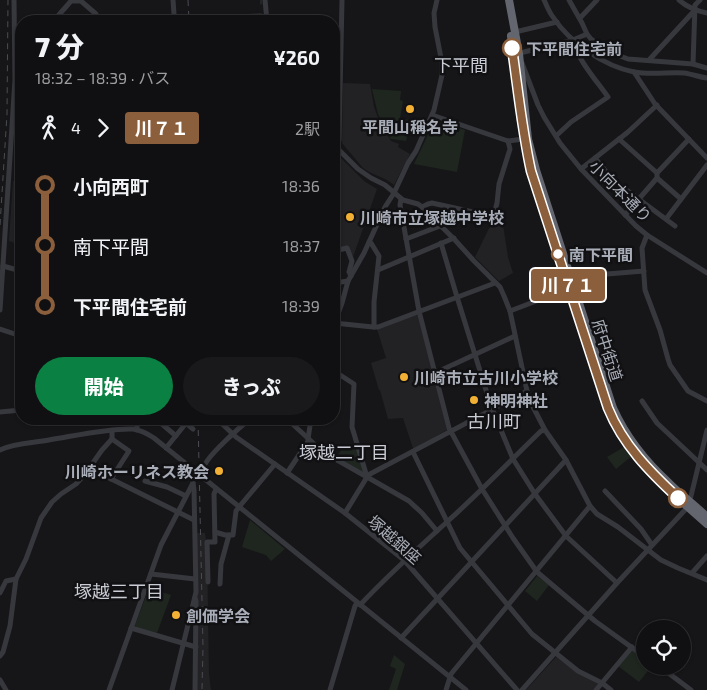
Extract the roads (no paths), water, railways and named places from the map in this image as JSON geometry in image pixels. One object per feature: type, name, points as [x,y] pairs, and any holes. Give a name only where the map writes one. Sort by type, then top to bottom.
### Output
[{"type":"highway","name":"府中街道","points":[[509,0],[519,54],[524,139],[531,171],[615,412],[638,450],[707,524]]},
{"type":"highway","name":"府中街道","points":[[511,14],[510,33],[528,139],[571,289]]},
{"type":"highway","name":"府中街道","points":[[688,504],[707,517]]},
{"type":"street","points":[[14,0],[17,15]]},
{"type":"street","points":[[173,0],[174,14]]},
{"type":"street","points":[[264,0],[265,15]]},
{"type":"street","points":[[340,93],[342,0]]},
{"type":"street","points":[[340,308],[350,278],[385,207],[416,151],[432,115],[442,75],[442,63],[434,13],[437,0]]},
{"type":"street","points":[[544,0],[556,22],[573,39],[607,63],[634,72],[684,73],[707,78]]},
{"type":"street","points":[[569,0],[591,40],[612,53],[628,59],[693,64],[707,68]]},
{"type":"street","points":[[580,18],[597,0]]},
{"type":"street","points":[[679,0],[695,10],[707,13]]},
{"type":"street","points":[[693,64],[695,5],[700,0]]},
{"type":"street","points":[[59,15],[71,1],[81,1],[96,15]]},
{"type":"street","points":[[649,60],[695,10]]},
{"type":"street","points":[[515,32],[556,22]]},
{"type":"street","points":[[538,105],[519,54],[587,34]]},
{"type":"street","points":[[556,136],[571,122],[608,97],[581,59],[573,39]]},
{"type":"street","points":[[699,76],[700,66]]},
{"type":"street","points":[[634,72],[657,106],[707,158]]},
{"type":"street","points":[[0,310],[15,80]]},
{"type":"street","points":[[520,91],[529,93],[538,105]]},
{"type":"street","name":"小向本通り","points":[[538,105],[556,136],[581,169],[625,215],[647,235],[707,273]]},
{"type":"street","points":[[581,169],[657,106]]},
{"type":"street","points":[[432,115],[508,141],[524,139]]},
{"type":"street","points":[[619,139],[681,199]]},
{"type":"street","points":[[625,215],[689,139]]},
{"type":"street","points":[[422,207],[432,203],[474,213],[494,214],[498,203],[499,184],[510,149],[508,141]]},
{"type":"street","points":[[340,151],[358,169],[385,185],[401,199],[422,207],[430,213],[440,226],[454,238],[500,287],[510,311],[531,403],[545,430],[566,460],[596,514],[618,527],[669,564],[707,580]]},
{"type":"street","points":[[595,158],[613,180],[675,226]]},
{"type":"street","points":[[666,219],[707,165]]},
{"type":"street","points":[[401,199],[400,204],[419,311],[451,431],[482,489],[537,572],[589,616],[636,651]]},
{"type":"street","points":[[406,239],[440,226]]},
{"type":"street","points":[[647,235],[642,248],[645,290],[670,364],[688,391],[707,401]]},
{"type":"street","points":[[378,270],[454,238]]},
{"type":"street","points":[[369,242],[380,256],[374,302],[374,327]]},
{"type":"street","points":[[442,243],[492,409],[513,459],[535,494],[566,536],[617,583]]},
{"type":"street","points":[[340,250],[347,248],[352,261],[349,272],[350,278]]},
{"type":"street","points":[[3,266],[15,269]]},
{"type":"street","points":[[510,311],[607,274],[644,271]]},
{"type":"street","points":[[340,281],[350,278]]},
{"type":"street","points":[[340,324],[374,327],[496,283]]},
{"type":"street","points":[[0,329],[15,334]]},
{"type":"street","points":[[435,372],[515,336]]},
{"type":"street","points":[[340,375],[354,384],[352,427],[368,477]]},
{"type":"street","points":[[345,513],[370,474],[527,390]]},
{"type":"street","points":[[642,401],[657,423],[707,470]]},
{"type":"street","points":[[0,412],[15,411]]},
{"type":"street","points":[[136,425],[136,430]]},
{"type":"street","points":[[163,425],[176,436]]},
{"type":"street","points":[[166,448],[183,425]]},
{"type":"street","points":[[189,425],[193,430]]},
{"type":"street","name":"塚越銀座","points":[[223,425],[236,437],[345,513],[404,560],[517,690]]},
{"type":"street","points":[[193,470],[204,466],[216,450],[243,425]]},
{"type":"street","points":[[294,425],[323,452],[409,501],[437,531]]},
{"type":"street","points":[[287,473],[309,439],[310,425]]},
{"type":"street","points":[[0,656],[3,652],[10,626],[16,579],[26,559],[41,518],[52,502],[76,484],[90,468],[102,450],[112,440],[112,430]]},
{"type":"street","points":[[0,450],[15,445],[112,430],[136,430],[150,436],[466,690]]},
{"type":"street","points":[[330,690],[355,606],[482,489],[541,431],[545,430]]},
{"type":"street","points":[[522,690],[685,510],[707,434]]},
{"type":"street","points":[[111,479],[129,450],[112,440]]},
{"type":"street","points":[[412,452],[460,548],[532,634],[578,671],[602,683],[611,690]]},
{"type":"street","points":[[401,638],[566,460]]},
{"type":"street","points":[[215,532],[233,536],[236,511],[275,464]]},
{"type":"street","points":[[204,466],[205,480]]},
{"type":"street","points":[[90,468],[194,520]]},
{"type":"street","points":[[172,690],[194,596],[196,578],[193,470]]},
{"type":"street","points":[[145,481],[167,487],[186,496]]},
{"type":"street","points":[[109,690],[161,546],[193,483]]},
{"type":"street","points":[[215,542],[214,494],[216,489]]},
{"type":"street","points":[[604,491],[641,529],[652,545]]},
{"type":"street","points":[[446,690],[450,677],[590,506]]},
{"type":"street","points":[[220,584],[220,564],[229,535]]},
{"type":"street","points":[[208,582],[207,542],[226,545]]},
{"type":"street","points":[[692,573],[707,556]]},
{"type":"street","points":[[151,574],[196,578]]},
{"type":"street","points":[[0,594],[6,581],[16,579]]},
{"type":"street","points":[[194,596],[196,601],[195,690]]},
{"type":"street","points":[[131,628],[196,647]]},
{"type":"street","points":[[596,690],[632,648]]},
{"type":"street","points":[[671,675],[690,690]]},
{"type":"street","points":[[0,680],[6,690]]},
{"type":"railway","points":[[0,225],[7,114],[8,0]]},
{"type":"railway","points":[[188,0],[189,15]]},
{"type":"railway","points":[[198,425],[203,647],[202,690]]},
{"type":"place","name":"下平間住宅前","points":[[512,48]]},
{"type":"place","name":"平間山稱名寺","points":[[410,109]]},
{"type":"place","name":"川崎市立塚越中学校","points":[[350,217]]},
{"type":"place","name":"南下平間","points":[[558,254]]},
{"type":"place","name":"川崎市立古川小学校","points":[[404,377]]},
{"type":"place","name":"神明神社","points":[[474,400]]},
{"type":"place","name":"川崎ホーリネス教会","points":[[219,471]]},
{"type":"place","name":"創価学会","points":[[176,615]]},
{"type":"district","name":"下平間","points":[[461,65]]},
{"type":"district","name":"古川町","points":[[494,421]]},
{"type":"district","name":"塚越二丁目","points":[[344,452]]},
{"type":"district","name":"塚越三丁目","points":[[119,591]]}]
